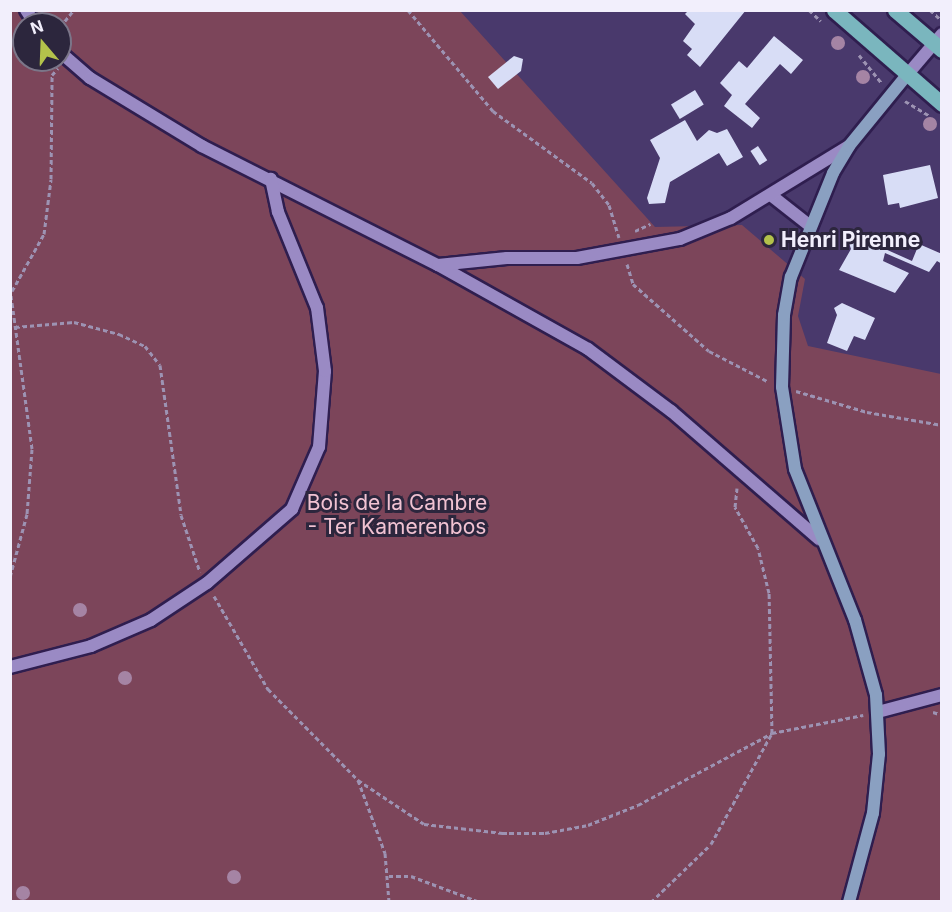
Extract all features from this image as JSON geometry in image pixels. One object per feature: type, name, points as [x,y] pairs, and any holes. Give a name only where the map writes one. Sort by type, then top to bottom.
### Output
[{"type":"main road","points":[[834,10],[942,104]]},
{"type":"main road","points":[[895,10],[939,43]]},
{"type":"street","points":[[849,902],[873,813],[879,754],[878,712],[871,670],[855,620],[819,539],[795,469],[782,387],[784,315],[809,225],[849,146],[893,92],[939,43]]},
{"type":"street","points":[[72,62],[131,105],[438,265],[588,349],[747,476],[819,539]]},
{"type":"street","points":[[438,265],[577,258],[680,239],[772,196],[849,146]]},
{"type":"street","points":[[10,667],[91,646],[151,620],[207,584],[292,509],[319,447],[325,371],[317,308],[278,212],[271,179]]},
{"type":"street","points":[[772,196],[809,225]]},
{"type":"street","points":[[878,712],[942,695]]},
{"type":"path","points":[[809,10],[825,24]]},
{"type":"path","points":[[930,10],[942,20]]},
{"type":"path","points":[[856,52],[869,71],[893,92],[936,120]]},
{"type":"path","points":[[10,577],[27,514],[32,449],[11,290],[44,234],[51,179],[54,72]]},
{"type":"path","points":[[15,327],[74,322],[119,334],[145,346],[160,365],[181,515],[192,560],[267,688],[358,780],[424,824],[545,833],[588,825],[638,805],[772,733],[878,712]]},
{"type":"path","points":[[651,902],[711,844],[772,733],[769,593],[758,548],[735,507],[735,492],[747,476]]},
{"type":"path","points":[[358,780],[389,876],[389,902]]},
{"type":"path","points":[[389,876],[411,876],[480,902]]},
{"type":"green space","name":"Bois de la Cambre - Ter Kamerenbos","points":[[10,11],[460,11],[655,227],[742,225],[805,279],[798,316],[808,346],[941,374],[941,901],[11,901]]},
{"type":"building","points":[[689,10],[746,10],[700,67],[687,55],[692,49],[683,41],[695,24],[685,14]]},
{"type":"building","points":[[774,36],[803,60],[791,74],[780,64],[745,104],[760,118],[752,128],[724,106],[732,95],[720,83],[739,61],[747,68]]},
{"type":"building","points":[[514,56],[523,59],[521,71],[498,89],[488,77]]},
{"type":"building","points":[[695,90],[704,105],[680,119],[671,104]]},
{"type":"building","points":[[685,120],[697,141],[709,130],[717,133],[727,129],[743,157],[727,166],[719,153],[670,182],[665,203],[649,204],[647,198],[660,158],[650,140]]},
{"type":"building","points":[[758,146],[767,160],[760,165],[750,151]]},
{"type":"building","points":[[930,165],[938,198],[900,208],[899,203],[888,205],[883,175]]},
{"type":"building","points":[[856,236],[912,261],[919,244],[942,254],[942,264],[937,261],[929,272],[885,253],[883,261],[909,273],[895,293],[839,270],[851,249],[848,240]]},
{"type":"building","points":[[842,303],[875,318],[865,340],[854,336],[847,351],[827,343],[837,315],[834,308]]},
{"type":"place","name":"Henri Pirenne","points":[[769,240]]}]
